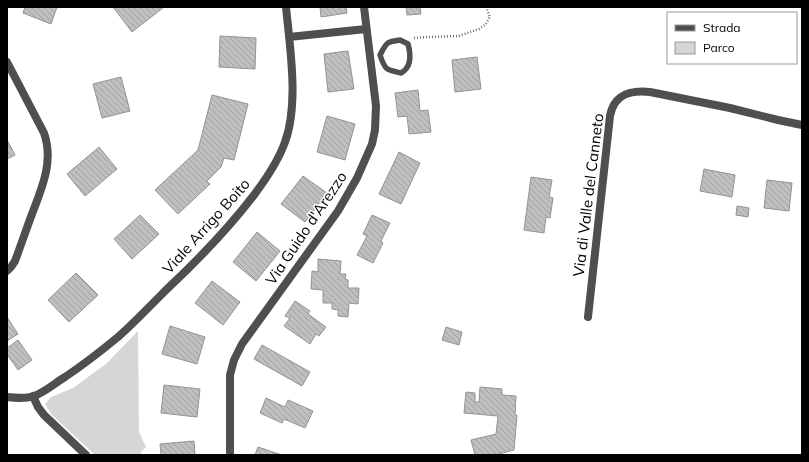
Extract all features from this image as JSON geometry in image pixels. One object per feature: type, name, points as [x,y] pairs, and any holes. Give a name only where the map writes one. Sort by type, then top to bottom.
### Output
[{"type":"street","name":"Viale Arrigo Boito","points":[[33,396],[48,388],[94,356],[118,337],[187,270],[232,222],[259,189],[279,157],[287,137],[291,113],[292,78],[286,7]]},
{"type":"street","name":"Via Guido d'Arezzo","points":[[230,455],[229,379],[234,360],[242,344],[338,210],[357,178],[372,144],[375,130],[376,112],[364,7]]},
{"type":"street","points":[[289,37],[366,29]]},
{"type":"street","points":[[7,62],[44,133],[47,141],[48,155],[43,185],[15,261],[7,271]]},
{"type":"street","name":"Via di Valle del Canneto","points":[[588,317],[610,116],[613,106],[618,99],[630,92],[650,92],[730,108],[802,125]]},
{"type":"street","points":[[7,397],[20,398],[33,396],[38,407],[47,418],[86,455]]},
{"type":"lane","points":[[400,40],[408,44],[410,61],[406,70],[401,73],[388,70],[383,64],[380,55],[389,41],[400,40]]},
{"type":"lane","points":[[370,56],[380,55]]},
{"type":"path","points":[[427,37],[459,36],[479,29],[485,25],[490,16],[486,7]]},
{"type":"green space","points":[[138,331],[139,432],[146,447],[141,452],[141,455],[95,455],[51,414],[45,404],[51,397],[73,388],[106,364]]},
{"type":"building","points":[[25,7],[57,7],[51,24],[23,13]]},
{"type":"building","points":[[113,7],[164,7],[132,32]]},
{"type":"building","points":[[320,7],[346,7],[347,13],[321,17]]},
{"type":"building","points":[[406,7],[420,7],[421,14],[407,15]]},
{"type":"building","points":[[220,36],[256,38],[255,69],[219,67]]},
{"type":"building","points":[[348,51],[354,89],[328,92],[324,54]]},
{"type":"building","points":[[477,57],[481,89],[455,92],[452,60]]},
{"type":"building","points":[[121,77],[130,111],[102,118],[93,84]]},
{"type":"building","points":[[418,90],[420,111],[428,110],[431,132],[409,134],[407,116],[398,117],[395,93]]},
{"type":"building","points":[[212,95],[248,104],[234,160],[224,158],[221,167],[207,181],[210,184],[178,214],[155,190],[198,150]]},
{"type":"building","points":[[327,116],[355,124],[345,160],[317,152]]},
{"type":"building","points":[[7,140],[15,155],[7,159]]},
{"type":"building","points":[[99,147],[117,169],[85,196],[67,174]]},
{"type":"building","points":[[399,152],[420,163],[401,204],[379,194]]},
{"type":"building","points":[[704,169],[735,175],[732,197],[700,191]]},
{"type":"building","points":[[303,176],[327,193],[305,222],[281,204]]},
{"type":"building","points":[[531,177],[552,180],[549,197],[553,198],[550,218],[546,217],[544,233],[524,230]]},
{"type":"building","points":[[767,180],[792,183],[789,211],[764,208]]},
{"type":"building","points":[[737,206],[749,208],[748,217],[736,215]]},
{"type":"building","points":[[140,215],[159,234],[132,259],[114,239]]},
{"type":"building","points":[[372,215],[390,223],[381,241],[383,243],[373,263],[357,255],[367,236],[363,234]]},
{"type":"building","points":[[257,232],[280,251],[256,281],[233,262]]},
{"type":"building","points":[[318,259],[341,261],[340,274],[346,274],[345,279],[348,280],[348,288],[359,288],[358,304],[349,303],[348,317],[338,316],[338,310],[332,309],[332,303],[323,303],[323,290],[311,289],[312,271],[318,272]]},
{"type":"building","points":[[76,273],[98,295],[69,322],[48,300]]},
{"type":"building","points":[[212,281],[240,302],[223,325],[195,303]]},
{"type":"building","points":[[295,301],[310,311],[308,314],[326,327],[319,336],[316,334],[310,344],[284,326],[290,318],[285,316]]},
{"type":"building","points":[[7,317],[18,334],[7,341]]},
{"type":"building","points":[[170,326],[205,337],[197,364],[162,354]]},
{"type":"building","points":[[446,327],[462,332],[459,345],[442,340]]},
{"type":"building","points":[[18,340],[32,360],[18,370],[7,354],[7,348]]},
{"type":"building","points":[[262,345],[310,372],[302,386],[254,359]]},
{"type":"building","points":[[164,385],[200,389],[197,417],[161,413]]},
{"type":"building","points":[[480,387],[502,389],[502,395],[516,396],[515,415],[517,415],[514,450],[495,455],[475,455],[471,440],[496,434],[498,416],[464,413],[466,392],[475,393],[475,402],[479,402]]},
{"type":"building","points":[[266,398],[285,407],[288,400],[313,411],[305,428],[284,419],[282,423],[260,413]]},
{"type":"building","points":[[194,441],[195,455],[161,455],[160,444]]},
{"type":"building","points":[[258,447],[282,455],[255,455]]}]
